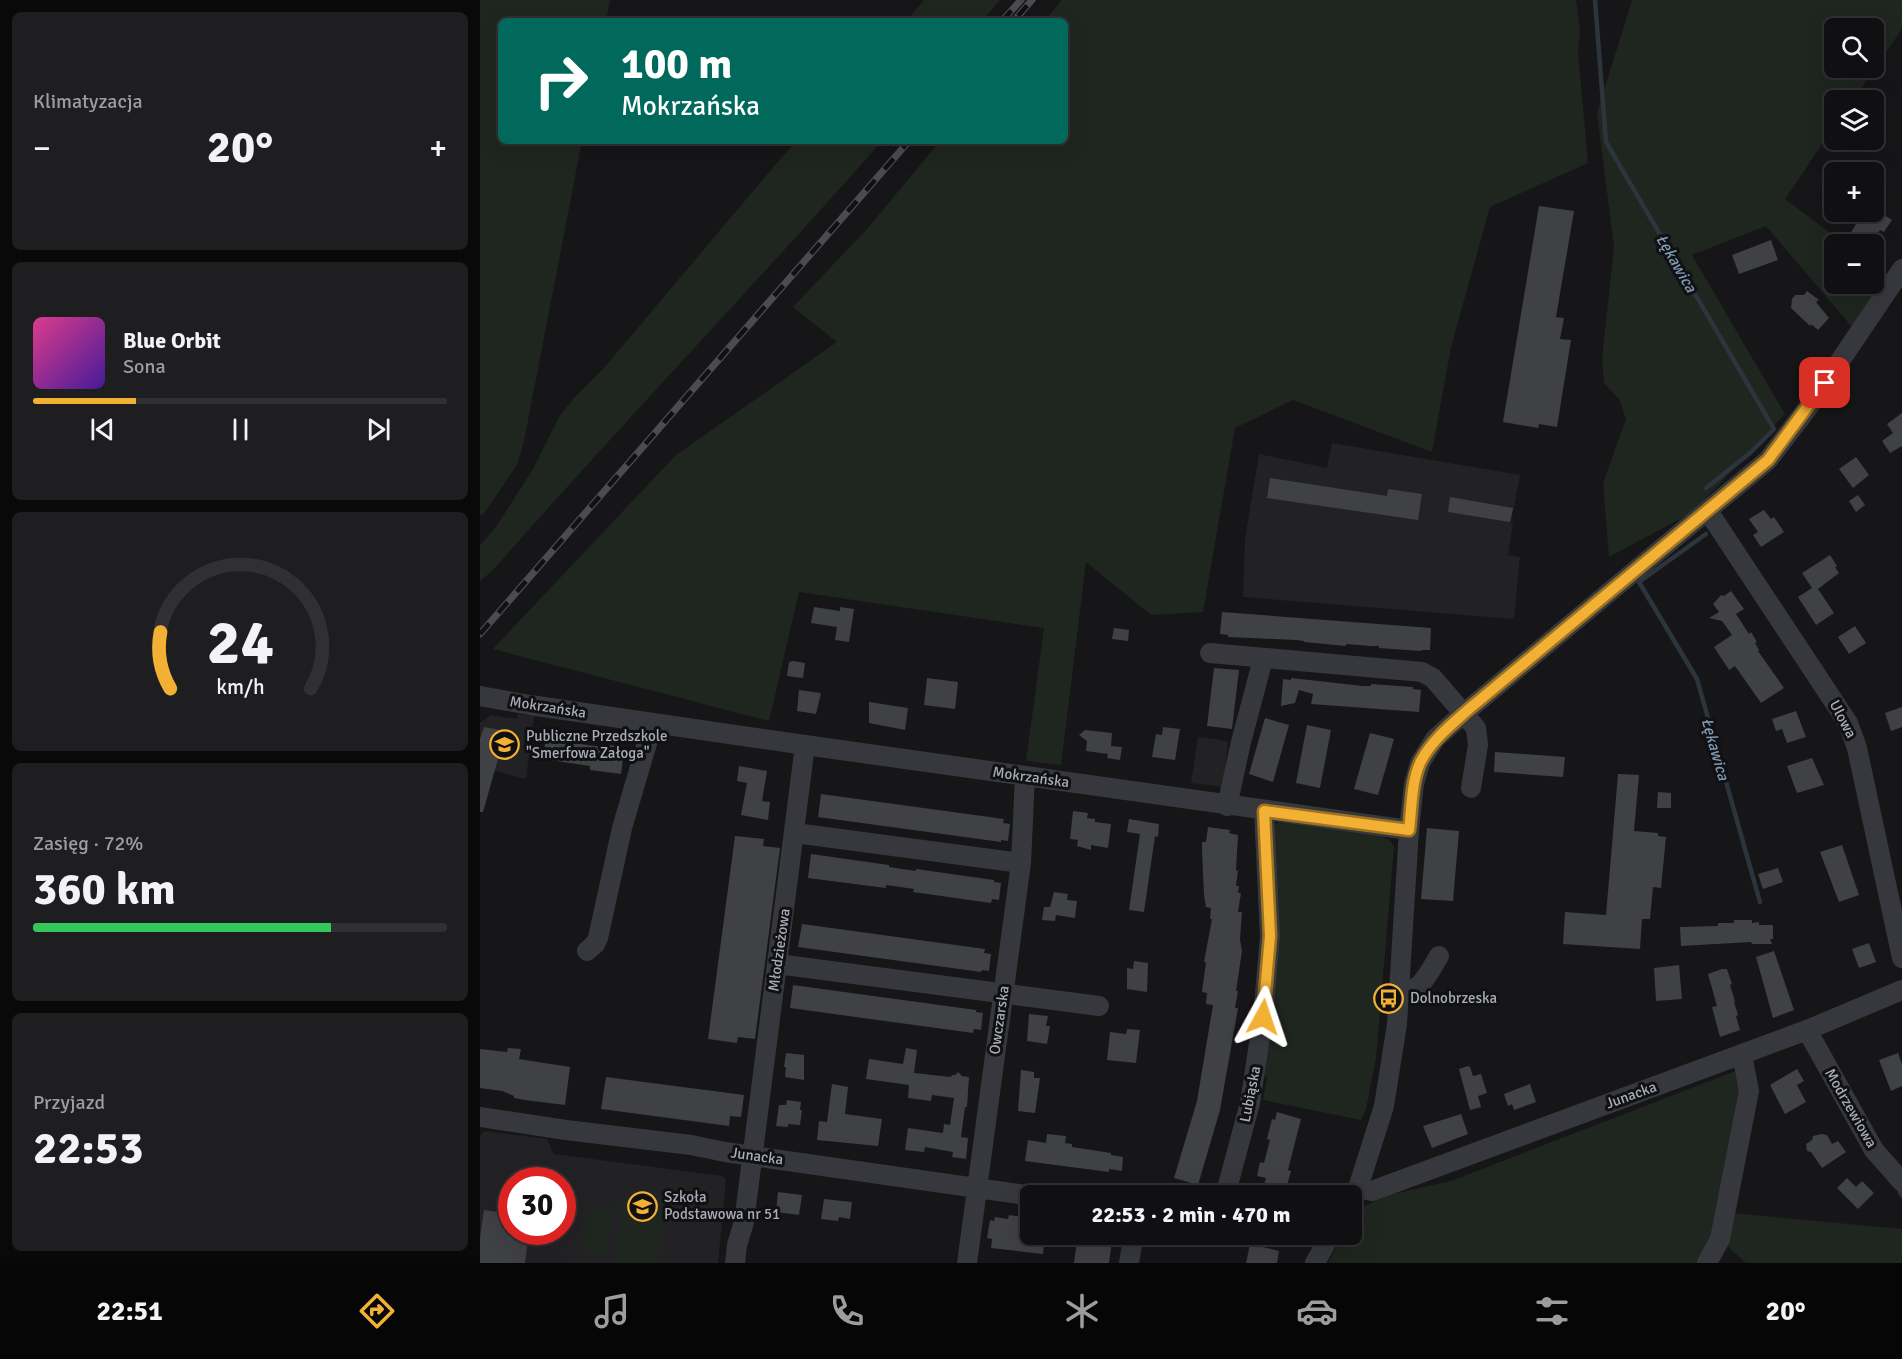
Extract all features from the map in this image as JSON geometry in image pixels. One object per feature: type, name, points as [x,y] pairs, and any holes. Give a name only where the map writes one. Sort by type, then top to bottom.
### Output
[{"type":"street","points":[[1358,1185],[1384,1106],[1397,1024],[1409,830],[1414,784],[1420,762],[1435,739],[1463,714],[1768,460],[1813,401],[1902,269]]},
{"type":"street","name":"Ulowa","points":[[1708,511],[1848,723],[1857,748],[1902,958]]},
{"type":"street","points":[[1209,652],[1263,659],[1422,672],[1433,678],[1476,728],[1478,745],[1471,788]]},
{"type":"street","points":[[1227,806],[1263,659]]},
{"type":"street","name":"Mokrzańska","points":[[480,696],[1227,806],[1409,830]]},
{"type":"street","points":[[587,951],[598,938],[622,828],[653,723]]},
{"type":"street","name":"Młodzieżowa","points":[[735,1263],[737,1245],[744,1222],[805,745]]},
{"type":"street","name":"Owczarska","points":[[967,1263],[1021,863],[1025,776]]},
{"type":"street","name":"Lubiąska","points":[[1228,1185],[1250,1103],[1263,1017],[1270,936],[1264,811]]},
{"type":"street","points":[[795,833],[1021,863]]},
{"type":"street","points":[[1399,994],[1412,992],[1423,981],[1439,956]]},
{"type":"street","points":[[777,964],[1099,1006]]},
{"type":"street","name":"Junacka","points":[[1362,1193],[1807,1030],[1902,990]]},
{"type":"street","name":"Modrzewiowa","points":[[1807,1030],[1874,1150],[1902,1182]]},
{"type":"street","points":[[1707,1263],[1720,1239],[1749,1091],[1742,1054]]},
{"type":"street","name":"Junacka","points":[[480,1117],[691,1145],[725,1152],[1020,1194]]},
{"type":"street","points":[[1129,1263],[1132,1245]]},
{"type":"street","points":[[1315,1263],[1325,1245]]},
{"type":"shaded area","points":[[480,0],[610,0],[607,18],[498,18],[498,144],[581,144],[524,441],[517,465],[483,515],[480,514]]},
{"type":"shaded area","points":[[924,0],[1000,0],[985,18],[909,18]]},
{"type":"shaded area","points":[[1062,0],[1576,0],[1580,30],[1578,53],[1588,163],[1490,207],[1451,347],[1432,452],[1293,400],[1235,428],[1203,612],[1151,615],[1086,562],[1061,765],[1026,761],[1044,628],[799,592],[769,721],[493,649],[675,456],[837,342],[793,307],[867,229],[938,144],[1068,144],[1068,18],[1047,18]]},
{"type":"shaded area","points":[[1632,0],[1902,0],[1902,29],[1884,55],[1884,18],[1824,18],[1824,78],[1868,78],[1860,90],[1824,90],[1824,142],[1785,199],[1832,234],[1824,234],[1824,294],[1875,294],[1852,327],[1766,226],[1692,255],[1785,414],[1693,512],[1609,557],[1603,483],[1626,419],[1619,399],[1604,383],[1602,359],[1614,247],[1597,113]]},
{"type":"shaded area","points":[[794,144],[879,144],[492,571],[480,581],[480,545],[496,527],[533,469],[559,417],[573,399],[603,369]]},
{"type":"shaded area","points":[[1332,443],[1520,475],[1511,522],[1513,523],[1508,555],[1520,557],[1514,619],[1243,597],[1245,539],[1259,454],[1327,468]]},
{"type":"shaded area","name":"Publiczne Przedszkole \"Smerfowa Załoga\"","points":[[518,714],[534,716],[526,779],[480,767],[480,723],[491,715],[517,719]]},
{"type":"shaded area","points":[[1198,737],[1228,741],[1223,787],[1191,783]]},
{"type":"shaded area","points":[[1284,821],[1385,832],[1385,839],[1389,839],[1394,847],[1376,1058],[1366,1109],[1361,1120],[1263,1100],[1267,1077],[1263,1076],[1273,828],[1277,823]]},
{"type":"shaded area","points":[[1738,1070],[1743,1089],[1713,1239],[1701,1263],[1328,1263],[1338,1245],[1362,1245],[1362,1207],[1389,1195],[1451,1181]]},
{"type":"shaded area","name":"Szkoła Podstawowa nr 51","points":[[484,1131],[547,1139],[554,1154],[723,1176],[726,1180],[718,1263],[480,1263],[480,1137]]},
{"type":"shaded area","points":[[622,1197],[665,1203],[657,1263],[614,1263]]},
{"type":"shaded area","points":[[586,1206],[613,1210],[607,1254],[580,1250]]},
{"type":"shaded area","points":[[1731,1213],[1902,1229],[1902,1263],[1746,1263],[1725,1244]]},
{"type":"building","points":[[1539,206],[1574,211],[1556,317],[1564,318],[1560,339],[1571,340],[1557,427],[1539,424],[1538,428],[1503,422]]},
{"type":"building","points":[[1884,215],[1892,220],[1884,232],[1880,230],[1877,234],[1850,234],[1856,224],[1853,222],[1884,222]]},
{"type":"building","points":[[1771,240],[1778,260],[1739,274],[1732,255]]},
{"type":"building","points":[[1807,291],[1819,300],[1816,302],[1829,318],[1818,330],[1811,324],[1810,326],[1791,308],[1795,295],[1804,295]]},
{"type":"building","points":[[1902,413],[1902,446],[1890,453],[1882,441],[1893,433],[1887,424]]},
{"type":"building","points":[[1856,457],[1869,475],[1853,488],[1839,469]]},
{"type":"building","points":[[1270,478],[1387,496],[1388,489],[1422,494],[1418,520],[1267,498]]},
{"type":"building","points":[[1858,495],[1865,505],[1856,512],[1849,501]]},
{"type":"building","points":[[1450,497],[1513,508],[1510,522],[1448,512]]},
{"type":"building","points":[[1764,510],[1771,519],[1774,517],[1784,532],[1761,547],[1753,535],[1758,532],[1749,519]]},
{"type":"building","points":[[1830,555],[1839,573],[1818,589],[1834,613],[1816,625],[1798,597],[1812,588],[1802,573]]},
{"type":"building","points":[[1731,591],[1744,609],[1736,614],[1749,634],[1751,632],[1757,642],[1755,643],[1758,651],[1784,688],[1761,703],[1735,666],[1729,670],[1714,647],[1732,635],[1722,621],[1709,618],[1719,612],[1713,604],[1721,595],[1724,596]]},
{"type":"building","points":[[814,607],[840,611],[840,607],[854,609],[849,642],[835,640],[837,627],[811,623]]},
{"type":"building","points":[[1222,612],[1431,628],[1430,650],[1228,637],[1228,635],[1220,634]]},
{"type":"building","points":[[1855,626],[1866,643],[1849,654],[1838,637]]},
{"type":"building","points":[[1114,628],[1129,630],[1128,641],[1112,639]]},
{"type":"building","points":[[789,662],[805,663],[803,678],[787,676]]},
{"type":"building","points":[[1214,668],[1239,670],[1232,729],[1207,726]]},
{"type":"building","points":[[927,678],[958,682],[955,709],[924,705]]},
{"type":"building","points":[[1291,678],[1363,686],[1371,686],[1371,684],[1413,687],[1413,689],[1421,690],[1419,712],[1311,704],[1313,694],[1299,690],[1295,703],[1281,706],[1283,679],[1291,680]]},
{"type":"building","points":[[799,690],[821,693],[816,714],[797,711]]},
{"type":"building","points":[[869,702],[908,708],[905,730],[869,723]]},
{"type":"building","points":[[1902,707],[1902,727],[1891,731],[1885,713]]},
{"type":"building","points":[[1796,711],[1806,737],[1787,743],[1782,729],[1776,731],[1772,719]]},
{"type":"building","points":[[1265,718],[1289,725],[1273,782],[1249,774]]},
{"type":"building","points":[[1307,725],[1331,730],[1320,788],[1296,783]]},
{"type":"building","points":[[484,727],[506,731],[483,812],[480,812],[480,739]]},
{"type":"building","points":[[1163,727],[1180,729],[1175,760],[1152,757],[1156,734],[1162,735]]},
{"type":"building","points":[[1085,730],[1112,733],[1111,746],[1122,747],[1120,760],[1107,758],[1108,754],[1086,751],[1087,741],[1079,735]]},
{"type":"building","points":[[1370,733],[1394,739],[1378,795],[1354,789]]},
{"type":"building","points":[[546,737],[568,739],[574,743],[601,747],[602,744],[616,746],[616,749],[624,750],[621,774],[590,770],[590,766],[543,759]]},
{"type":"building","points":[[1495,752],[1565,757],[1563,777],[1494,772]]},
{"type":"building","points":[[1812,758],[1824,785],[1797,793],[1787,766]]},
{"type":"building","points":[[739,766],[767,771],[762,801],[770,802],[768,820],[741,815],[747,783],[737,781]]},
{"type":"building","points":[[1618,774],[1639,775],[1634,831],[1658,833],[1658,836],[1666,837],[1661,888],[1653,887],[1650,919],[1642,919],[1640,949],[1563,944],[1565,912],[1606,915]]},
{"type":"building","points":[[1658,792],[1671,793],[1671,808],[1657,808]]},
{"type":"building","points":[[821,794],[1004,819],[1003,823],[1010,824],[1008,841],[1001,840],[1001,842],[818,817]]},
{"type":"building","points":[[1073,811],[1088,813],[1087,818],[1095,819],[1095,822],[1111,824],[1108,848],[1091,845],[1091,850],[1077,846],[1078,840],[1070,839]]},
{"type":"building","points":[[1129,819],[1159,824],[1158,837],[1155,836],[1144,912],[1129,910],[1140,834],[1127,832]]},
{"type":"building","points":[[1208,827],[1230,830],[1229,833],[1238,835],[1236,886],[1239,886],[1238,893],[1241,893],[1238,912],[1242,912],[1240,939],[1242,951],[1236,991],[1238,991],[1235,1008],[1238,1008],[1220,1110],[1198,1185],[1174,1178],[1197,1101],[1213,1005],[1206,1004],[1207,993],[1202,992],[1206,962],[1204,962],[1212,919],[1210,919],[1211,908],[1206,907],[1204,895],[1202,842],[1206,842]]},
{"type":"building","points":[[1427,828],[1459,831],[1453,901],[1421,899]]},
{"type":"building","points":[[735,836],[764,839],[763,846],[780,848],[755,1039],[738,1037],[737,1043],[708,1039]]},
{"type":"building","points":[[1842,845],[1859,895],[1839,902],[1820,852]]},
{"type":"building","points":[[811,854],[916,871],[916,869],[994,880],[994,882],[1001,883],[999,900],[992,899],[991,903],[913,892],[914,889],[886,885],[886,888],[808,878]]},
{"type":"building","points":[[1778,868],[1783,882],[1763,889],[1758,874]]},
{"type":"building","points":[[1054,892],[1068,894],[1067,900],[1077,901],[1075,918],[1056,915],[1055,921],[1042,920],[1044,907],[1050,907]]},
{"type":"building","points":[[1734,920],[1752,920],[1752,923],[1759,922],[1759,925],[1773,925],[1773,939],[1770,939],[1772,944],[1752,944],[1751,942],[1681,946],[1680,927],[1718,926],[1718,923],[1734,923]]},
{"type":"building","points":[[802,924],[985,949],[984,953],[991,954],[989,971],[982,970],[981,972],[798,947]]},
{"type":"building","points":[[1869,943],[1876,962],[1859,968],[1852,949]]},
{"type":"building","points":[[1774,951],[1794,1010],[1773,1018],[1756,957]]},
{"type":"building","points":[[1134,961],[1148,963],[1147,992],[1127,989],[1127,968],[1133,969]]},
{"type":"building","points":[[1679,965],[1682,999],[1656,1001],[1654,968]]},
{"type":"building","points":[[1727,969],[1732,984],[1730,985],[1740,1030],[1720,1037],[1712,1007],[1717,1006],[1708,974]]},
{"type":"building","points":[[793,985],[976,1010],[976,1012],[983,1013],[981,1030],[974,1029],[973,1033],[790,1008]]},
{"type":"building","points":[[1029,1014],[1048,1016],[1046,1026],[1050,1026],[1047,1044],[1027,1041]]},
{"type":"building","points":[[1127,1029],[1140,1030],[1136,1063],[1107,1060],[1110,1032],[1126,1034]]},
{"type":"building","points":[[508,1048],[521,1049],[519,1059],[570,1067],[565,1105],[514,1098],[502,1091],[480,1088],[480,1049],[507,1052]]},
{"type":"building","points":[[906,1048],[917,1050],[914,1073],[951,1077],[958,1072],[962,1076],[969,1077],[967,1107],[965,1107],[961,1137],[968,1138],[966,1159],[952,1157],[953,1152],[925,1147],[924,1152],[905,1150],[908,1128],[943,1133],[944,1124],[950,1125],[954,1098],[932,1095],[931,1101],[908,1098],[909,1085],[866,1079],[869,1059],[903,1064]]},
{"type":"building","points":[[786,1053],[804,1055],[804,1080],[785,1077]]},
{"type":"building","points":[[1898,1053],[1902,1064],[1902,1086],[1891,1091],[1879,1060]]},
{"type":"building","points":[[1468,1066],[1473,1076],[1481,1074],[1487,1093],[1478,1096],[1481,1107],[1470,1110],[1459,1069]]},
{"type":"building","points":[[1797,1069],[1804,1081],[1797,1085],[1806,1102],[1785,1114],[1770,1085]]},
{"type":"building","points":[[1021,1070],[1034,1072],[1034,1078],[1040,1078],[1035,1113],[1018,1111]]},
{"type":"building","points":[[606,1077],[744,1095],[741,1117],[730,1116],[729,1126],[601,1109]]},
{"type":"building","points":[[832,1084],[848,1087],[845,1114],[882,1119],[878,1146],[817,1140],[819,1121],[827,1122]]},
{"type":"building","points":[[1530,1084],[1536,1102],[1514,1110],[1512,1104],[1508,1106],[1504,1094]]},
{"type":"building","points":[[787,1100],[801,1102],[800,1125],[776,1126],[779,1105],[786,1105]]},
{"type":"building","points":[[1277,1112],[1301,1119],[1288,1170],[1291,1171],[1287,1185],[1264,1185],[1266,1178],[1257,1176],[1260,1162],[1264,1163],[1272,1119],[1275,1120]]},
{"type":"building","points":[[1461,1114],[1468,1134],[1432,1148],[1423,1126]]},
{"type":"building","points":[[1047,1134],[1066,1136],[1065,1143],[1072,1144],[1072,1147],[1123,1157],[1122,1171],[1109,1169],[1109,1172],[1025,1161],[1028,1140],[1046,1143]]},
{"type":"building","points":[[1827,1135],[1832,1144],[1838,1141],[1846,1152],[1822,1168],[1811,1152],[1807,1151],[1806,1144],[1812,1140],[1813,1136]]},
{"type":"building","points":[[1847,1178],[1856,1187],[1862,1181],[1874,1193],[1858,1209],[1837,1188]]},
{"type":"building","points":[[778,1192],[802,1195],[799,1215],[776,1212]]},
{"type":"building","points":[[824,1199],[852,1202],[850,1219],[839,1217],[838,1221],[821,1219]]},
{"type":"building","points":[[484,1210],[498,1212],[498,1245],[527,1245],[525,1263],[480,1263],[480,1238]]},
{"type":"building","points":[[1009,1215],[1020,1217],[1020,1245],[1044,1245],[1043,1254],[991,1248],[992,1239],[987,1238],[990,1220],[994,1221],[995,1217],[1008,1219]]},
{"type":"building","points":[[1076,1245],[1111,1245],[1109,1263],[1074,1263]]},
{"type":"building","points":[[1250,1245],[1279,1251],[1277,1263],[1246,1263]]},
{"type":"waterway","name":"Łękawica","points":[[1595,0],[1606,142],[1774,429],[1750,453],[1706,488]]},
{"type":"waterway","name":"Łękawica","points":[[1706,534],[1639,582],[1697,679],[1760,902]]},
{"type":"railway","points":[[1005,18],[1021,0]]},
{"type":"railway","points":[[1018,16],[1032,0]]},
{"type":"railway","points":[[480,634],[906,144]]},
{"type":"place","name":"Publiczne Przedszkole \"Smerfowa Załoga\"","points":[[505,745]]},
{"type":"place","name":"Dolnobrzeska","points":[[1389,998]]},
{"type":"place","name":"Szkoła Podstawowa nr 51","points":[[643,1206]]},
{"type":"route","points":[[1263,1017],[1270,936],[1264,811],[1409,830],[1414,784],[1420,762],[1435,739],[1745,481],[1768,460],[1825,383]]}]
